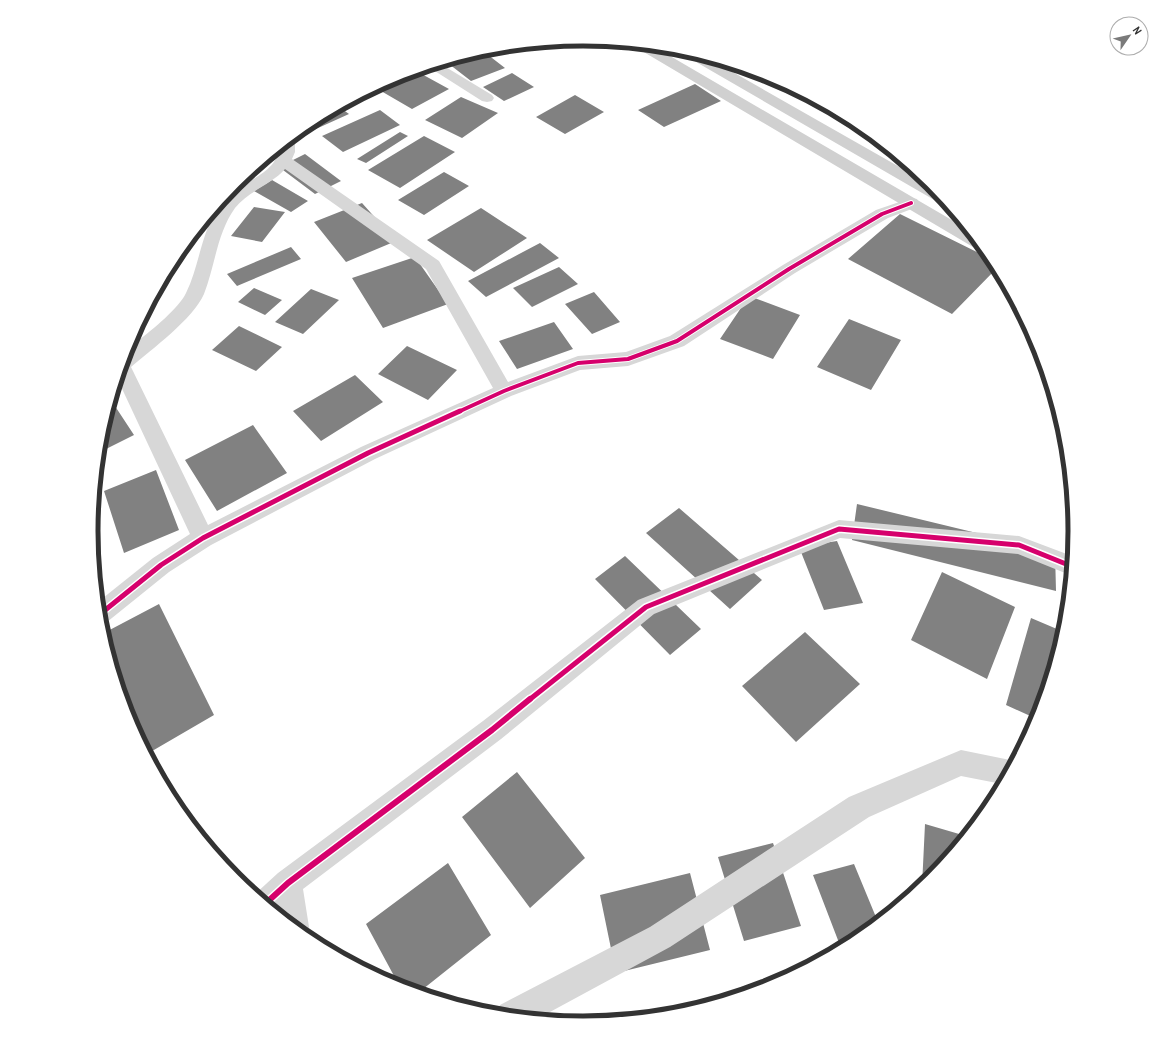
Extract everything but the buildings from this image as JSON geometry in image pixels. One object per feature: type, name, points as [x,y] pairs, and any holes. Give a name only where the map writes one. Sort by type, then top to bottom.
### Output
[{"type":"main road","points":[[652,51],[967,236]]},
{"type":"main road","points":[[708,63],[925,188]]},
{"type":"street","points":[[440,68],[487,98]]},
{"type":"street","points":[[129,358],[169,326],[195,295],[222,214],[234,199],[269,176],[284,161],[288,145]]},
{"type":"street","points":[[284,161],[433,265],[504,391]]},
{"type":"street","points":[[105,611],[161,565],[203,538],[368,453],[504,391],[578,363],[628,359],[677,341],[868,222],[882,214],[911,203]]},
{"type":"street","points":[[124,372],[203,538]]},
{"type":"street","points":[[269,901],[288,883],[492,730],[646,607],[839,530],[1019,545],[1066,564]]},
{"type":"street","points":[[519,1012],[660,938],[859,807],[961,764],[1004,771]]},
{"type":"street","points":[[288,883],[293,920]]},
{"type":"cycle path","points":[[105,611],[161,565],[203,538],[368,453],[504,391],[578,363],[628,359],[677,341],[789,269],[882,214],[911,203]]},
{"type":"cycle path","points":[[269,901],[288,883],[492,730],[646,607],[839,529],[1019,545],[1066,564]]}]
